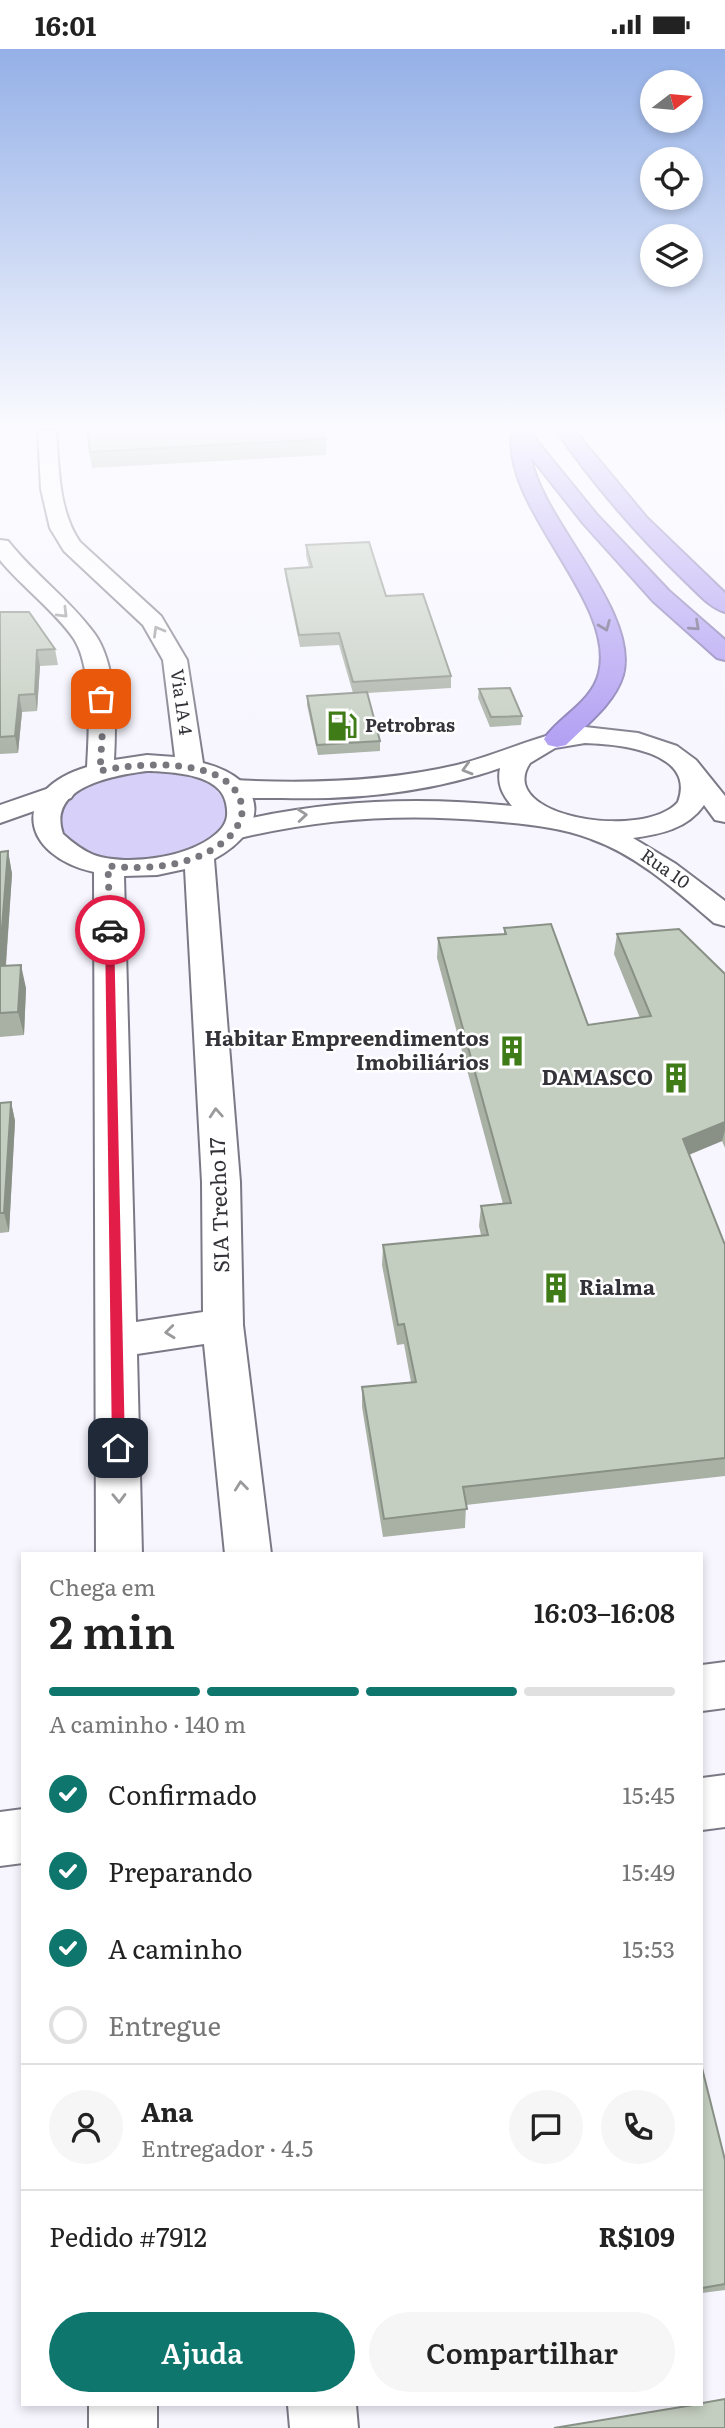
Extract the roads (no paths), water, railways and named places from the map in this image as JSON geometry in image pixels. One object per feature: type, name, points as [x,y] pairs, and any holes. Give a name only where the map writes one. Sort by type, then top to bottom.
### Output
[{"type":"highway","points":[[544,744],[596,699],[611,674],[614,650],[605,622],[561,541]]},
{"type":"highway","points":[[610,541],[652,586],[725,653]]},
{"type":"highway","points":[[659,541],[725,605]]},
{"type":"main road","name":"Via 1A 4","points":[[68,541],[153,621],[175,660],[190,767]]},
{"type":"main road","points":[[0,546],[84,636],[94,657],[103,721],[100,771]]},
{"type":"main road","points":[[233,789],[288,793],[397,782],[461,772],[544,744],[585,735],[634,740],[668,753],[687,766],[725,814]]},
{"type":"main road","points":[[544,744],[517,761],[510,776],[514,792],[528,807],[550,820]]},
{"type":"main road","points":[[0,815],[61,792],[100,771],[147,763],[190,767],[215,776],[233,789],[241,802],[242,816],[236,830],[221,845],[199,856],[152,867],[108,866],[82,860],[62,849],[49,835],[45,821],[49,806],[61,792]]},
{"type":"main road","points":[[236,830],[289,816],[400,809],[462,809],[550,820],[598,831],[632,831],[651,827],[683,813],[695,799],[696,782],[687,766]]},
{"type":"main road","points":[[0,830],[49,835]]},
{"type":"main road","name":"Rua 10","points":[[598,831],[647,855],[725,916]]},
{"type":"main road","name":"SIA Trecho 17","points":[[199,856],[221,1182],[223,1325],[248,1552]]},
{"type":"main road","points":[[108,866],[119,1552]]},
{"type":"main road","points":[[117,1341],[223,1325]]},
{"type":"main road","points":[[703,1688],[725,1685]]},
{"type":"main road","points":[[703,1804],[725,1801]]},
{"type":"main road","points":[[0,1839],[21,1836]]},
{"type":"main road","points":[[123,2406],[123,2428]]},
{"type":"main road","points":[[322,2406],[324,2428]]},
{"type":"place","name":"Petrobras","points":[[342,726]]},
{"type":"place","name":"Habitar Empreendimentos Imobiliários","points":[[512,1051]]},
{"type":"place","name":"DAMASCO","points":[[676,1078]]},
{"type":"place","name":"Rialma","points":[[556,1288]]}]
